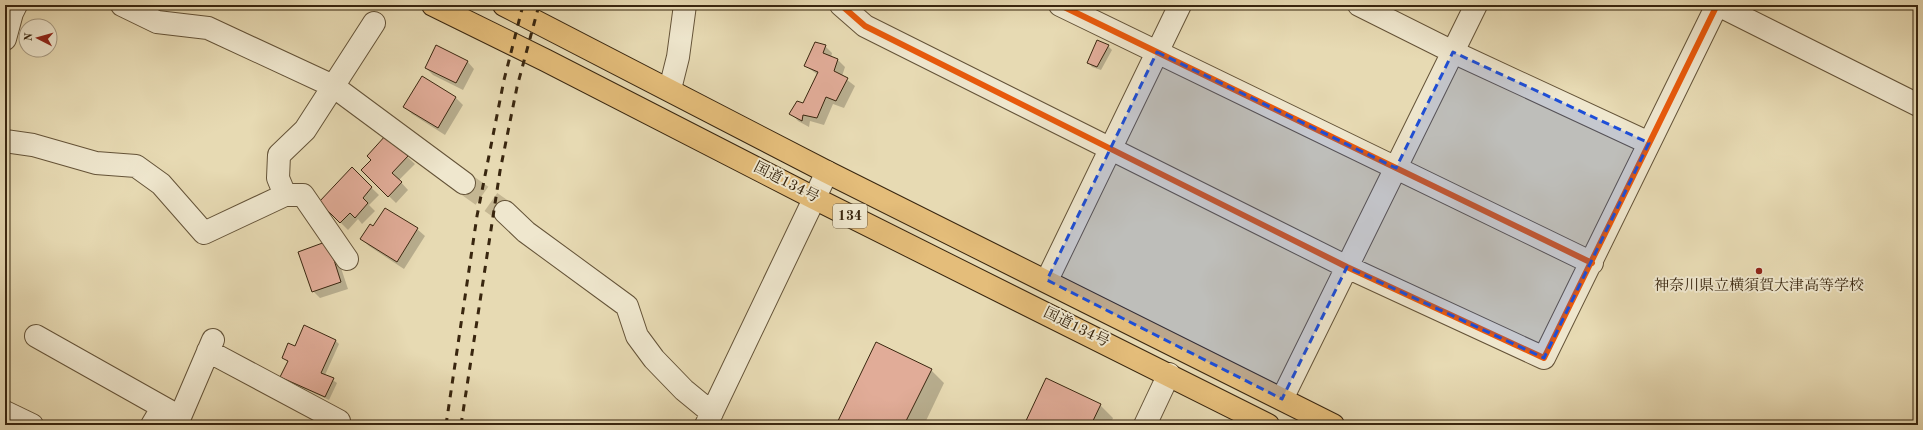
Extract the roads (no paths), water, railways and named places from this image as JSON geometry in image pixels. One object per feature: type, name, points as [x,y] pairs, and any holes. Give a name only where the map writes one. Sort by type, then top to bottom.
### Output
[{"type":"highway","name":"国道134号","points":[[433,5],[545,60],[814,198],[1169,374],[1268,425]]},
{"type":"highway","name":"国道134号","points":[[504,5],[670,89],[827,172],[1047,280],[1334,425]]},
{"type":"street","points":[[122,5],[156,22],[208,28],[333,86],[464,183]]},
{"type":"street","points":[[670,89],[678,57],[686,5]]},
{"type":"street","points":[[841,5],[865,26],[1347,267],[1544,358],[1718,5],[1918,105]]},
{"type":"street","points":[[1060,5],[1592,263]]},
{"type":"street","points":[[1047,280],[1180,5]]},
{"type":"street","points":[[1359,5],[1453,52],[1649,143]]},
{"type":"street","points":[[1282,399],[1476,5]]},
{"type":"street","points":[[5,39],[11,9]]},
{"type":"street","points":[[285,195],[278,178],[280,156],[305,130],[374,23]]},
{"type":"street","points":[[5,141],[33,145],[96,163],[136,166],[162,184],[204,233],[285,195],[303,195],[346,259]]},
{"type":"street","points":[[505,212],[526,232],[627,306],[637,336],[654,359],[709,419],[827,172]]},
{"type":"street","points":[[36,336],[172,419],[211,346],[339,421],[337,425]]},
{"type":"street","points":[[1145,425],[1169,374]]},
{"type":"street","points":[[5,412],[32,425]]},
{"type":"tunnel","points":[[464,183],[505,212]]},
{"type":"railway","points":[[446,425],[477,216],[504,80],[523,5]]},
{"type":"railway","points":[[461,425],[500,171],[517,87],[539,5]]},
{"type":"place","name":"神奈川県立横須賀大津高等学校","points":[[1759,271]]}]
